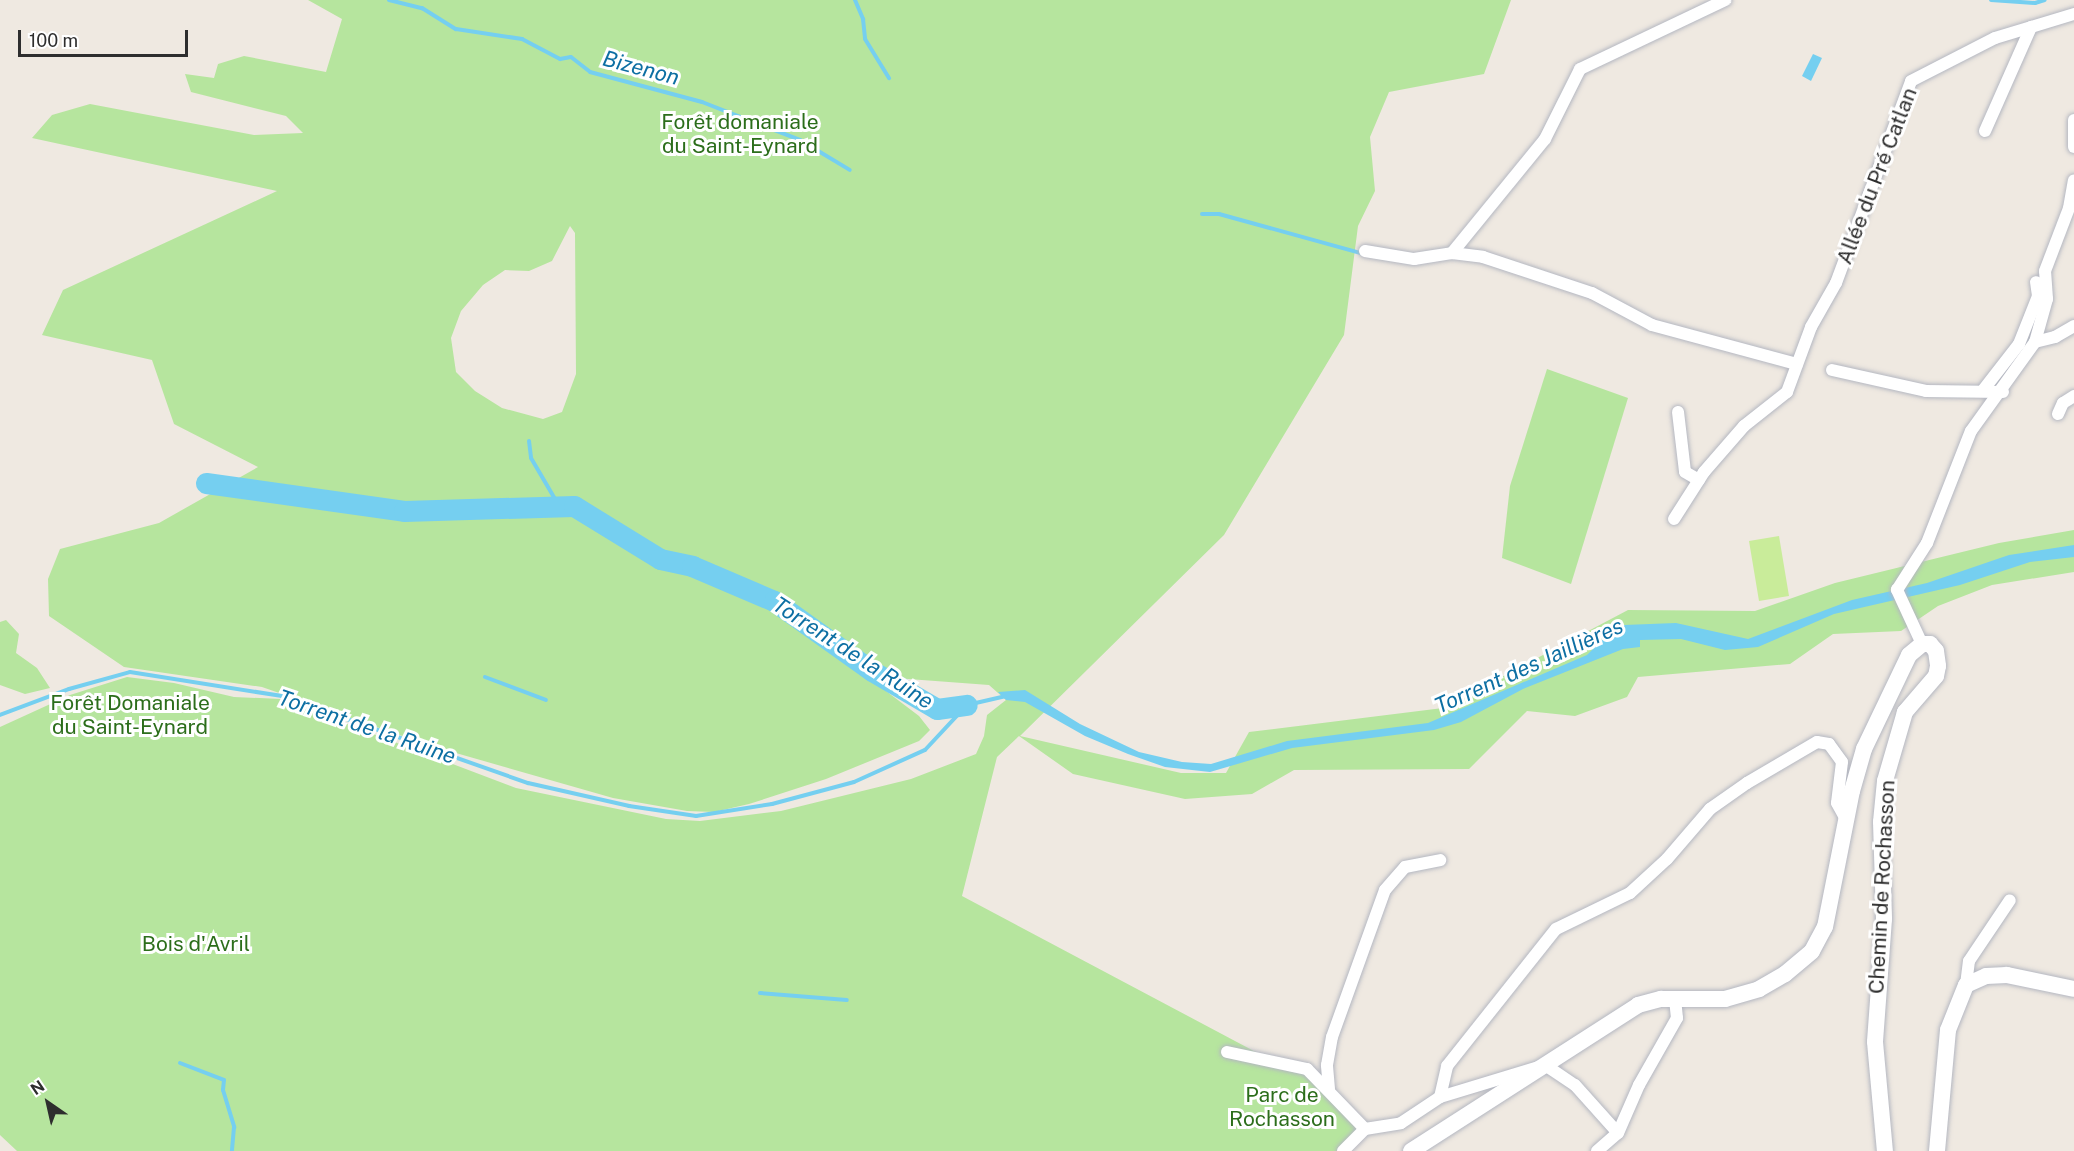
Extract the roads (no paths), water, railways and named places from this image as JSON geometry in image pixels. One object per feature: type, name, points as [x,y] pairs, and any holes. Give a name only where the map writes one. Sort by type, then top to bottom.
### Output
[{"type":"street","points":[[1452,253],[1545,139],[1580,69],[1725,0]]},
{"type":"street","name":"Allée du Pré Catlan","points":[[1674,519],[1699,480],[1744,426],[1787,392],[1811,327],[1836,283],[1911,81],[1995,38],[2074,14]]},
{"type":"street","points":[[1985,131],[2031,27]]},
{"type":"street","points":[[2074,120],[2074,147]]},
{"type":"street","points":[[1922,644],[1897,590],[1927,543],[1971,431],[2003,392],[2036,342],[2047,299],[2045,271],[2069,208],[2074,180]]},
{"type":"street","points":[[1365,251],[1414,259],[1452,253],[1483,257],[1547,276],[1592,293],[1652,325],[1797,364]]},
{"type":"street","points":[[1984,389],[2019,344],[2038,296],[2036,282]]},
{"type":"street","points":[[2036,342],[2055,338],[2074,326]]},
{"type":"street","points":[[1832,370],[1926,391],[1984,389],[2003,392]]},
{"type":"street","points":[[2058,414],[2063,403],[2074,396]]},
{"type":"street","points":[[1678,412],[1685,472],[1699,480]]},
{"type":"street","name":"Chemin de Rochasson","points":[[1411,1151],[1638,1005],[1675,998],[1725,999],[1759,989],[1785,974],[1812,951],[1825,927],[1846,819],[1864,749],[1902,666],[1922,644],[1930,644],[1936,651],[1938,666],[1932,681],[1905,712],[1885,781],[1881,822],[1884,919],[1875,1042],[1885,1151]]},
{"type":"street","points":[[1440,1097],[1447,1066],[1556,929],[1630,893],[1667,859],[1710,809],[1747,783],[1817,742],[1829,744],[1842,762],[1837,803],[1846,819]]},
{"type":"street","points":[[1329,1089],[1327,1065],[1332,1037],[1385,890],[1405,867],[1440,860]]},
{"type":"street","points":[[1936,1151],[1948,1030],[1966,985],[1969,961],[2010,900]]},
{"type":"street","points":[[1966,985],[1986,976],[2007,975],[2074,989]]},
{"type":"street","points":[[1598,1151],[1618,1132],[1639,1085],[1677,1018],[1675,998]]},
{"type":"street","points":[[1227,1052],[1296,1065],[1329,1089],[1365,1129]]},
{"type":"street","points":[[1343,1151],[1365,1129],[1414,1118],[1440,1097],[1545,1065],[1575,1085],[1618,1132]]},
{"type":"water","points":[[1813,54],[1822,58],[1811,81],[1802,76]]},
{"type":"water","points":[[2074,545],[2074,557],[2030,562],[1960,585],[1834,614],[1758,647],[1725,650],[1681,639],[1640,640],[1640,647],[1623,649],[1523,689],[1461,722],[1434,730],[1292,748],[1210,772],[1165,767],[1128,754],[1085,736],[1025,702],[1006,700],[998,692],[1025,690],[1080,724],[1139,752],[1182,762],[1211,764],[1287,741],[1428,723],[1587,655],[1611,631],[1624,625],[1676,623],[1748,639],[1852,600],[1927,583],[2009,555]]},
{"type":"waterway","name":"Bizenon","points":[[389,0],[422,8],[456,29],[522,39],[560,59],[571,57],[590,72],[702,102],[800,140],[850,170]]},
{"type":"waterway","points":[[855,0],[863,19],[865,39],[889,78]]},
{"type":"waterway","points":[[1991,0],[2035,3],[2045,0]]},
{"type":"waterway","points":[[1202,214],[1219,214],[1364,254]]},
{"type":"waterway","points":[[529,441],[531,458],[559,506]]},
{"type":"waterway","name":"Torrent de la Ruine","points":[[206,483],[404,511],[574,506],[660,559],[692,566],[774,601],[872,671],[937,709],[967,705]]},
{"type":"waterway","name":"Torrent de la Ruine","points":[[0,715],[69,689],[130,672],[282,696],[528,783],[629,806],[696,816],[772,804],[854,782],[925,750],[967,705],[1005,696]]},
{"type":"waterway","points":[[485,677],[546,700]]},
{"type":"waterway","points":[[760,993],[847,1000]]},
{"type":"waterway","points":[[180,1063],[224,1080],[223,1090],[234,1127],[232,1151]]},
{"type":"park label","name":"Forêt domaniale du Saint-Eynard","points":[[740,134]]},
{"type":"park label","name":"Forêt Domaniale du Saint-Eynard","points":[[130,715]]},
{"type":"park label","name":"Bois d'Avril","points":[[196,944]]},
{"type":"park label","name":"Parc de Rochasson","points":[[1282,1107]]},
{"type":"water label","name":"Torrent des Jaillières","points":[[1529,666]]}]
